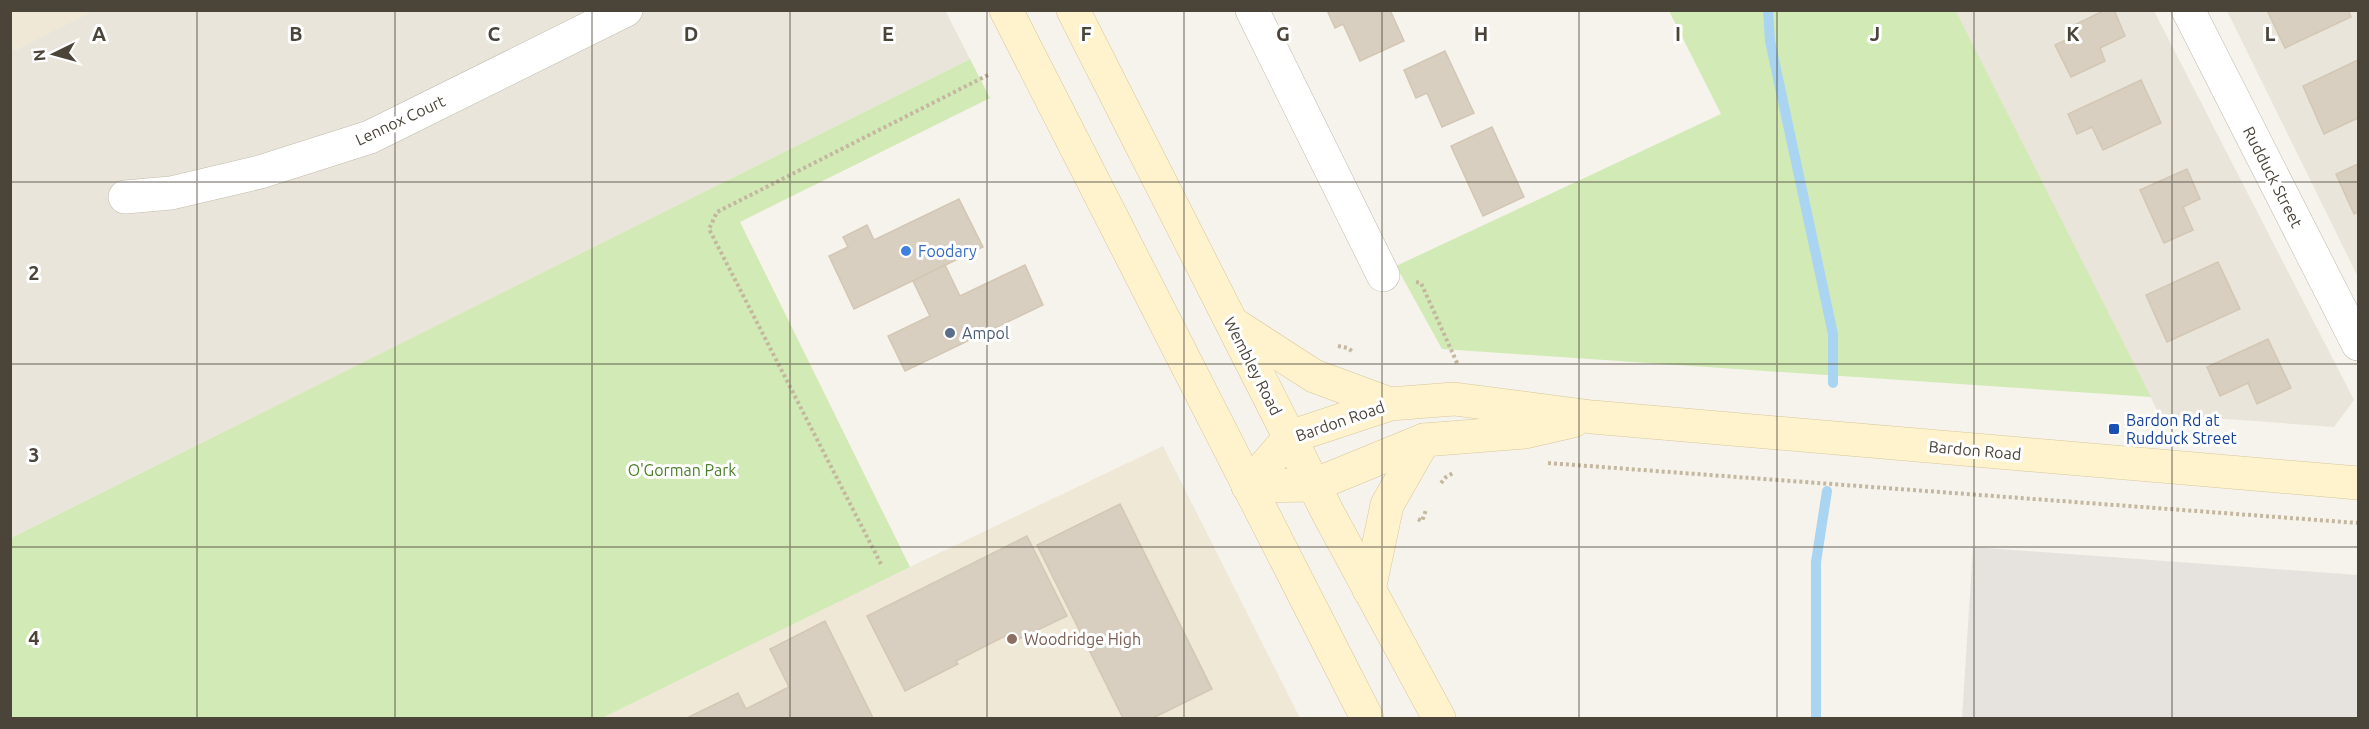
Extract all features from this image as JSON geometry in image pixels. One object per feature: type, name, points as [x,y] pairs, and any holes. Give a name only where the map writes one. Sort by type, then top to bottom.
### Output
[{"type":"street","name":"Lennox Court","points":[[125,197],[171,193],[260,172],[370,137],[626,10]]},
{"type":"street","points":[[1006,10],[1367,718]]},
{"type":"street","name":"Wembley Road","points":[[1073,10],[1314,485],[1439,718]]},
{"type":"street","points":[[1252,10],[1383,275]]},
{"type":"street","name":"Rudduck Street","points":[[2188,10],[2358,344]]},
{"type":"street","points":[[1231,322],[1314,376],[1390,404]]},
{"type":"street","name":"Bardon Road","points":[[1248,486],[1290,437],[1390,404],[1454,399],[1592,417],[2358,483]]},
{"type":"street","name":"Bardon Road","points":[[1248,486],[1314,485],[1424,440],[1525,432],[1592,417]]},
{"type":"street","points":[[1369,590],[1387,505],[1424,440]]},
{"type":"path","points":[[881,564],[709,229],[717,212],[988,75]]},
{"type":"path","points":[[1383,275],[1421,283],[1463,376],[1454,399]]},
{"type":"path","points":[[1542,463],[2358,523]]},
{"type":"path","points":[[1435,490],[1446,477],[1455,473]]},
{"type":"path","points":[[1412,517],[1422,521],[1427,505]]},
{"type":"shaded area","points":[[11,10],[94,11],[15,50],[11,41]]},
{"type":"shaded area","points":[[94,10],[945,10],[970,59],[11,538],[10,41],[15,50]]},
{"type":"shaded area","points":[[1956,11],[2154,11],[2354,400],[2334,427],[2159,414]]},
{"type":"shaded area","points":[[2227,11],[2358,11],[2358,277]]},
{"type":"shaded area","name":"Woodridge High","points":[[1163,446],[1300,718],[602,718],[910,567]]},
{"type":"shaded area","points":[[1973,547],[2358,575],[2358,718],[1962,718]]},
{"type":"green space","points":[[1669,11],[1956,11],[2151,397],[1442,349],[1396,266],[1721,114]]},
{"type":"green space","name":"O'Gorman Park","points":[[970,59],[990,98],[740,222],[910,567],[602,718],[11,718],[11,538]]},
{"type":"building","points":[[1327,10],[1390,10],[1404,41],[1360,61],[1343,24],[1335,28]]},
{"type":"building","points":[[2105,10],[2114,10],[2125,36],[2100,48],[2105,61],[2071,77],[2055,45],[2072,37],[2068,28]]},
{"type":"building","points":[[2267,10],[2348,10],[2351,17],[2285,48]]},
{"type":"building","points":[[1445,51],[1474,113],[1442,127],[1427,93],[1416,98],[1404,70]]},
{"type":"building","points":[[2358,60],[2358,118],[2324,134],[2303,86]]},
{"type":"building","points":[[2141,80],[2161,123],[2103,150],[2092,127],[2077,134],[2068,114]]},
{"type":"building","points":[[1492,127],[1524,197],[1483,216],[1451,146]]},
{"type":"building","points":[[2358,164],[2358,212],[2354,214],[2336,174]]},
{"type":"building","points":[[2187,169],[2200,199],[2183,207],[2193,230],[2164,243],[2140,190]]},
{"type":"building","name":"Foodary","points":[[959,199],[983,247],[854,309],[829,256],[848,247],[843,237],[867,225],[874,240]]},
{"type":"building","points":[[2218,262],[2240,309],[2167,342],[2146,295]]},
{"type":"building","points":[[945,265],[960,296],[1025,265],[1043,305],[905,371],[888,336],[930,316],[913,281]]},
{"type":"building","points":[[2268,339],[2291,388],[2257,404],[2248,383],[2220,396],[2207,367]]},
{"type":"building","points":[[1120,504],[1212,689],[1153,718],[1123,718],[1037,545]]},
{"type":"building","points":[[1027,536],[1067,616],[1015,641],[1011,633],[956,661],[958,664],[905,691],[867,616]]},
{"type":"building","points":[[825,621],[873,718],[687,718],[738,693],[746,709],[789,687],[770,649]]},
{"type":"waterway","points":[[1768,10],[1770,41],[1833,334],[1833,383]]},
{"type":"waterway","points":[[1816,718],[1816,562],[1827,491]]},
{"type":"place","name":"Foodary","points":[[906,251]]},
{"type":"place","name":"Ampol","points":[[950,333]]},
{"type":"place","name":"Bardon Rd at Rudduck Street","points":[[2114,429]]},
{"type":"place","name":"Woodridge High","points":[[1012,639]]}]
